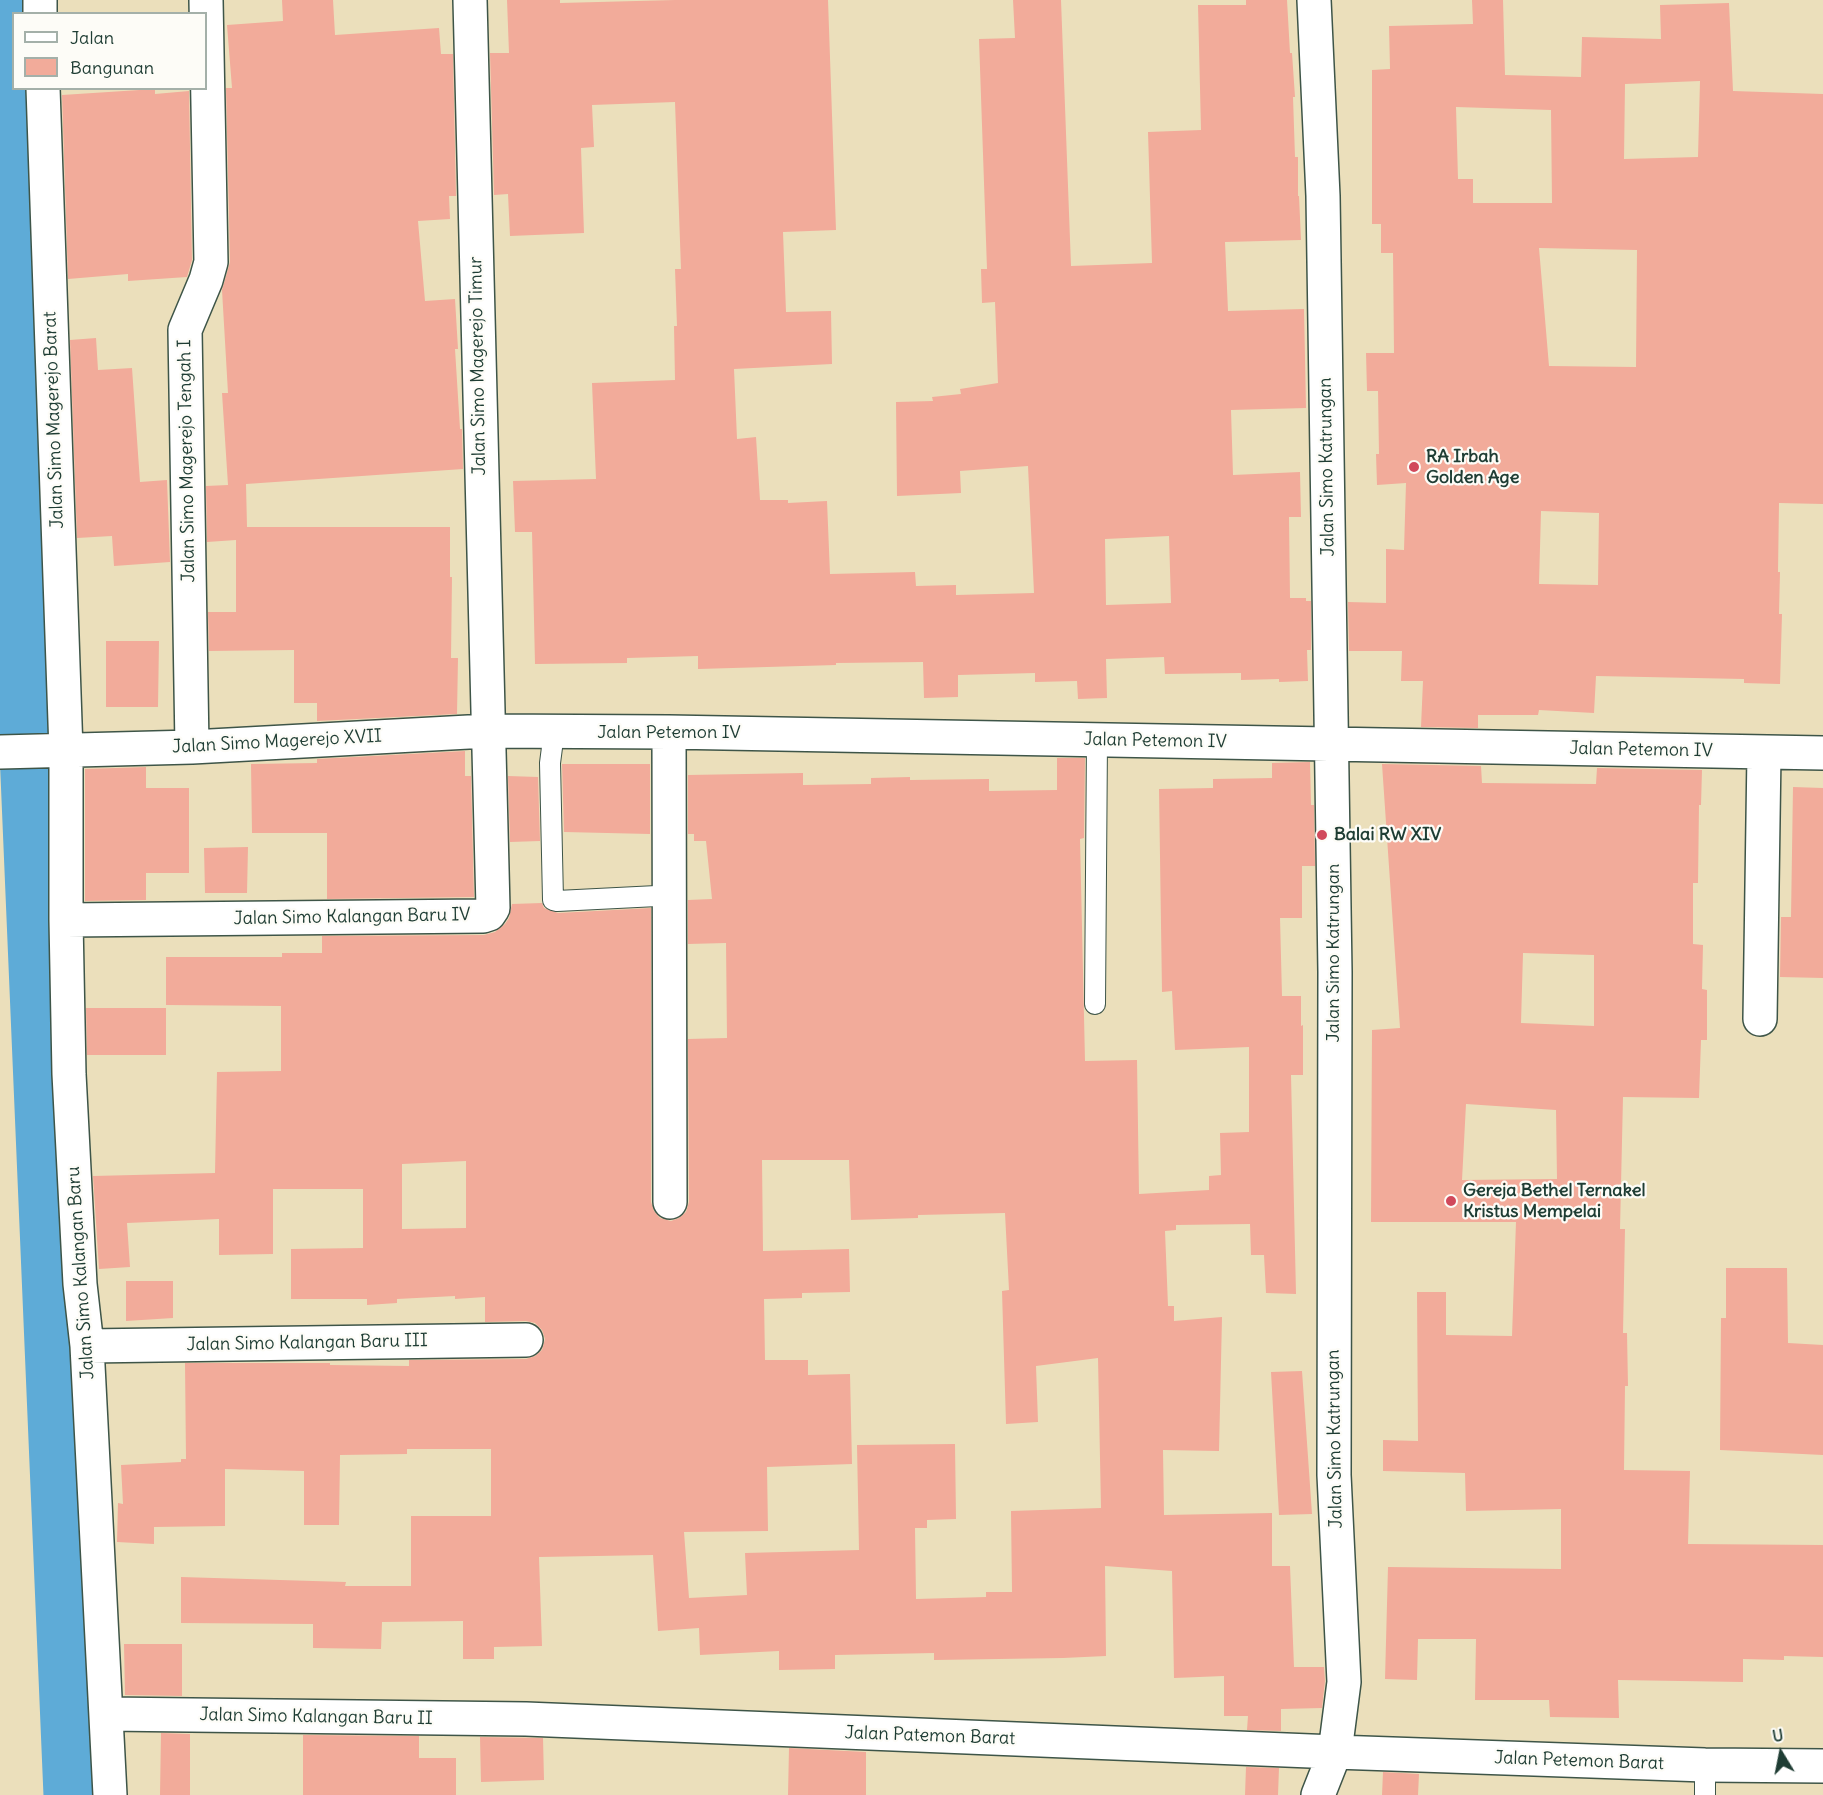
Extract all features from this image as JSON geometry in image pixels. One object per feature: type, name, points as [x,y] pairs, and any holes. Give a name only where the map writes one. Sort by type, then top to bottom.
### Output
[{"type":"street","name":"Jalan Simo Magerejo Timur","points":[[470,0],[487,731]]},
{"type":"street","name":"Jalan Simo Katrungan","points":[[1314,0],[1323,196],[1332,746],[1335,972],[1334,1475],[1344,1682],[1335,1752],[1318,1795]]},
{"type":"street","name":"Jalan Simo Magerejo Tengah I","points":[[192,747],[185,330],[211,262],[207,52]]},
{"type":"street","name":"Jalan Simo Magerejo Barat","points":[[43,90],[60,751]]},
{"type":"street","name":"Jalan Simo Magerejo XVII","points":[[2,752],[192,747],[487,731]]},
{"type":"street","name":"Jalan Petemon IV","points":[[487,731],[669,732],[1332,746],[1823,753]]},
{"type":"street","name":"Jalan Simo Kalangan Baru IV","points":[[66,920],[483,916],[489,914],[493,908],[487,731]]},
{"type":"street","points":[[669,732],[670,1202]]},
{"type":"street","name":"Jalan Simo Kalangan Baru","points":[[60,751],[69,1074],[80,1284],[87,1346],[110,1795]]},
{"type":"street","points":[[1760,1019],[1764,753]]},
{"type":"street","name":"Jalan Simo Kalangan Baru III","points":[[87,1346],[526,1340]]},
{"type":"street","name":"Jalan Simo Kalangan Baru II","points":[[106,1714],[526,1719]]},
{"type":"street","name":"Jalan Patemon Barat","points":[[526,1719],[1335,1752]]},
{"type":"street","name":"Jalan Petemon Barat","points":[[1335,1752],[1705,1780],[1823,1766]]},
{"type":"lane","points":[[554,732],[550,763],[553,900],[657,896]]},
{"type":"lane","points":[[1095,1004],[1097,740]]},
{"type":"building","points":[[282,0],[333,0],[335,35],[439,28],[441,54],[453,54],[456,196],[449,196],[450,219],[418,221],[425,301],[455,299],[458,349],[455,349],[463,469],[246,484],[247,527],[450,527],[451,658],[458,658],[457,714],[317,721],[317,703],[294,703],[294,650],[209,651],[208,612],[236,612],[236,540],[207,542],[206,486],[228,485],[222,393],[228,393],[222,290],[230,262],[226,88],[232,88],[227,25],[283,21]]},
{"type":"building","points":[[507,0],[560,0],[560,3],[828,0],[836,230],[783,232],[786,312],[831,311],[832,364],[734,369],[737,439],[756,437],[760,500],[788,500],[788,503],[827,501],[830,574],[915,572],[916,586],[956,585],[956,595],[1034,593],[1028,466],[960,471],[961,493],[897,496],[896,402],[933,401],[932,397],[961,394],[960,389],[998,383],[995,302],[982,303],[981,269],[987,269],[979,39],[1015,38],[1013,0],[1061,0],[1071,266],[1152,263],[1148,132],[1201,130],[1198,5],[1246,5],[1246,0],[1287,0],[1295,97],[1293,97],[1295,157],[1298,157],[1301,240],[1225,242],[1228,311],[1304,309],[1306,408],[1231,410],[1233,475],[1300,472],[1301,517],[1289,517],[1290,598],[1306,598],[1306,601],[1311,601],[1311,650],[1307,650],[1308,681],[1241,680],[1241,673],[1165,674],[1164,657],[1106,659],[1107,698],[1078,699],[1077,681],[1035,682],[1035,673],[958,675],[958,697],[924,698],[923,662],[698,669],[698,656],[627,658],[627,663],[535,664],[532,532],[515,532],[513,481],[596,479],[592,383],[675,380],[674,326],[677,326],[675,269],[681,269],[675,102],[592,105],[594,147],[581,148],[584,233],[510,236],[508,194],[494,195],[490,53],[509,53]],"holes":[[[1169,536],[1171,603],[1106,605],[1105,539]]]},
{"type":"building","points":[[1472,0],[1503,0],[1505,75],[1581,77],[1582,37],[1661,39],[1660,5],[1729,3],[1733,91],[1823,94],[1823,504],[1779,503],[1779,614],[1782,614],[1780,684],[1744,683],[1744,679],[1596,676],[1594,713],[1539,710],[1538,715],[1478,715],[1478,728],[1421,727],[1423,681],[1401,681],[1402,651],[1349,651],[1348,602],[1386,603],[1386,549],[1404,550],[1406,483],[1377,485],[1378,391],[1367,391],[1366,353],[1394,353],[1393,253],[1381,253],[1381,224],[1372,224],[1372,70],[1390,69],[1389,26],[1473,24]],"holes":[[[1700,81],[1698,157],[1624,159],[1625,84]],[[1456,107],[1551,110],[1552,203],[1473,203],[1473,179],[1458,179]],[[1539,248],[1637,250],[1636,367],[1549,366]],[[1541,511],[1599,513],[1598,585],[1539,584]]]},
{"type":"building","points":[[140,90],[155,90],[155,94],[189,91],[192,260],[187,277],[128,281],[128,274],[68,279],[62,95]]},
{"type":"building","points":[[96,338],[98,370],[132,368],[140,482],[167,480],[170,562],[114,566],[112,536],[77,538],[70,340]]},
{"type":"building","points":[[106,641],[159,641],[158,707],[106,707]]},
{"type":"building","points":[[465,751],[465,776],[471,776],[474,897],[327,899],[327,833],[252,833],[251,764],[317,763],[317,759]]},
{"type":"building","points":[[1057,758],[1085,758],[1084,838],[1080,839],[1085,1061],[1137,1060],[1139,1194],[1209,1190],[1209,1176],[1221,1175],[1220,1133],[1249,1132],[1249,1047],[1175,1050],[1172,991],[1162,992],[1159,789],[1213,788],[1213,779],[1272,778],[1272,763],[1310,762],[1311,805],[1314,805],[1315,866],[1302,866],[1302,918],[1280,918],[1282,996],[1301,996],[1301,1026],[1303,1025],[1303,1075],[1291,1075],[1296,1294],[1266,1293],[1264,1255],[1251,1255],[1250,1224],[1176,1225],[1176,1230],[1165,1231],[1168,1306],[1174,1306],[1174,1321],[1222,1317],[1219,1451],[1163,1450],[1164,1515],[1272,1513],[1272,1566],[1290,1566],[1294,1667],[1324,1667],[1322,1708],[1281,1709],[1281,1731],[1247,1730],[1248,1716],[1224,1716],[1224,1676],[1174,1678],[1172,1571],[1105,1566],[1106,1656],[934,1660],[934,1653],[835,1655],[835,1669],[779,1670],[779,1651],[700,1655],[699,1628],[658,1631],[653,1555],[539,1557],[542,1646],[494,1647],[494,1659],[463,1659],[463,1621],[382,1622],[381,1649],[313,1648],[313,1624],[181,1623],[181,1577],[346,1582],[345,1586],[411,1586],[411,1516],[491,1516],[491,1449],[407,1449],[407,1454],[340,1455],[339,1525],[304,1525],[304,1471],[225,1469],[225,1526],[154,1527],[154,1544],[117,1542],[118,1503],[123,1504],[121,1465],[181,1462],[181,1459],[186,1459],[185,1363],[330,1363],[330,1365],[409,1366],[409,1360],[526,1359],[542,1350],[545,1339],[542,1330],[535,1323],[526,1321],[485,1322],[485,1297],[397,1299],[397,1303],[367,1305],[367,1299],[291,1299],[291,1249],[363,1248],[363,1189],[273,1189],[273,1254],[219,1255],[219,1219],[127,1223],[130,1267],[99,1269],[93,1176],[215,1173],[217,1072],[281,1071],[281,1006],[166,1005],[166,957],[282,957],[282,953],[322,953],[322,936],[484,935],[495,932],[505,924],[512,904],[542,903],[544,908],[558,913],[651,908],[651,1202],[660,1218],[671,1221],[686,1212],[689,1202],[688,1039],[727,1038],[726,943],[688,944],[688,900],[712,899],[706,841],[694,841],[694,834],[688,834],[688,775],[803,773],[803,785],[871,784],[871,778],[989,779],[989,791],[1057,790]],"holes":[[[762,1160],[849,1160],[851,1220],[918,1218],[918,1215],[1005,1213],[1009,1290],[1002,1291],[1006,1424],[1038,1422],[1036,1366],[1098,1358],[1101,1508],[1011,1511],[1012,1592],[986,1592],[986,1597],[916,1599],[915,1528],[927,1528],[927,1520],[956,1519],[955,1444],[857,1445],[859,1550],[745,1553],[747,1595],[689,1598],[684,1532],[768,1531],[767,1467],[852,1464],[850,1374],[808,1375],[808,1360],[765,1360],[764,1299],[802,1298],[802,1293],[850,1292],[849,1249],[763,1251]],[[466,1161],[466,1228],[402,1229],[402,1164]]]},
{"type":"building","points":[[562,764],[650,764],[650,834],[564,832]]},
{"type":"building","points":[[1382,764],[1481,766],[1482,783],[1596,784],[1597,768],[1702,770],[1698,883],[1693,883],[1693,944],[1703,945],[1702,989],[1707,990],[1707,1040],[1701,1040],[1699,1098],[1623,1097],[1620,1229],[1625,1229],[1623,1333],[1627,1333],[1628,1386],[1625,1386],[1624,1470],[1690,1471],[1688,1544],[1823,1545],[1823,1657],[1784,1656],[1784,1660],[1743,1659],[1743,1682],[1618,1680],[1619,1718],[1550,1717],[1549,1700],[1475,1700],[1476,1639],[1418,1639],[1417,1680],[1385,1679],[1388,1567],[1561,1569],[1561,1509],[1466,1511],[1465,1473],[1383,1471],[1383,1440],[1418,1441],[1417,1292],[1446,1292],[1446,1335],[1512,1336],[1516,1222],[1371,1222],[1372,1030],[1400,1028]],"holes":[[[1523,953],[1594,955],[1594,1026],[1521,1023]],[[1466,1104],[1556,1110],[1557,1179],[1462,1180]]]},
{"type":"building","points":[[146,767],[146,788],[189,788],[189,873],[146,873],[146,900],[85,901],[85,769]]},
{"type":"building","points":[[508,776],[538,777],[540,841],[510,842]]},
{"type":"building","points":[[1793,787],[1823,788],[1823,978],[1780,977],[1781,917],[1791,917]]},
{"type":"building","points":[[248,847],[247,893],[205,893],[204,848]]},
{"type":"building","points":[[86,1008],[166,1008],[166,1055],[87,1055]]},
{"type":"building","points":[[1726,1268],[1787,1268],[1788,1343],[1823,1345],[1823,1455],[1720,1450],[1721,1318],[1726,1318]]},
{"type":"building","points":[[126,1281],[173,1281],[173,1318],[126,1321]]},
{"type":"building","points":[[1302,1371],[1312,1514],[1279,1515],[1271,1372]]},
{"type":"building","points":[[124,1644],[182,1644],[182,1696],[125,1695]]},
{"type":"building","points":[[161,1733],[190,1734],[190,1795],[160,1795]]},
{"type":"building","points":[[303,1735],[419,1736],[419,1758],[456,1758],[456,1795],[303,1795]]},
{"type":"building","points":[[480,1737],[543,1738],[544,1780],[481,1782]]},
{"type":"building","points":[[789,1748],[866,1752],[866,1795],[788,1795]]},
{"type":"building","points":[[1246,1767],[1279,1768],[1278,1795],[1245,1795]]},
{"type":"building","points":[[1383,1772],[1419,1774],[1418,1795],[1382,1795]]},
{"type":"waterway","points":[[12,0],[12,12]]},
{"type":"waterway","points":[[13,90],[16,324],[78,1795]]},
{"type":"place","name":"RA Irbah Golden Age","points":[[1414,467]]},
{"type":"place","name":"Balai RW XIV","points":[[1322,835]]},
{"type":"place","name":"Gereja Bethel Ternakel Kristus Mempelai","points":[[1451,1201]]}]
